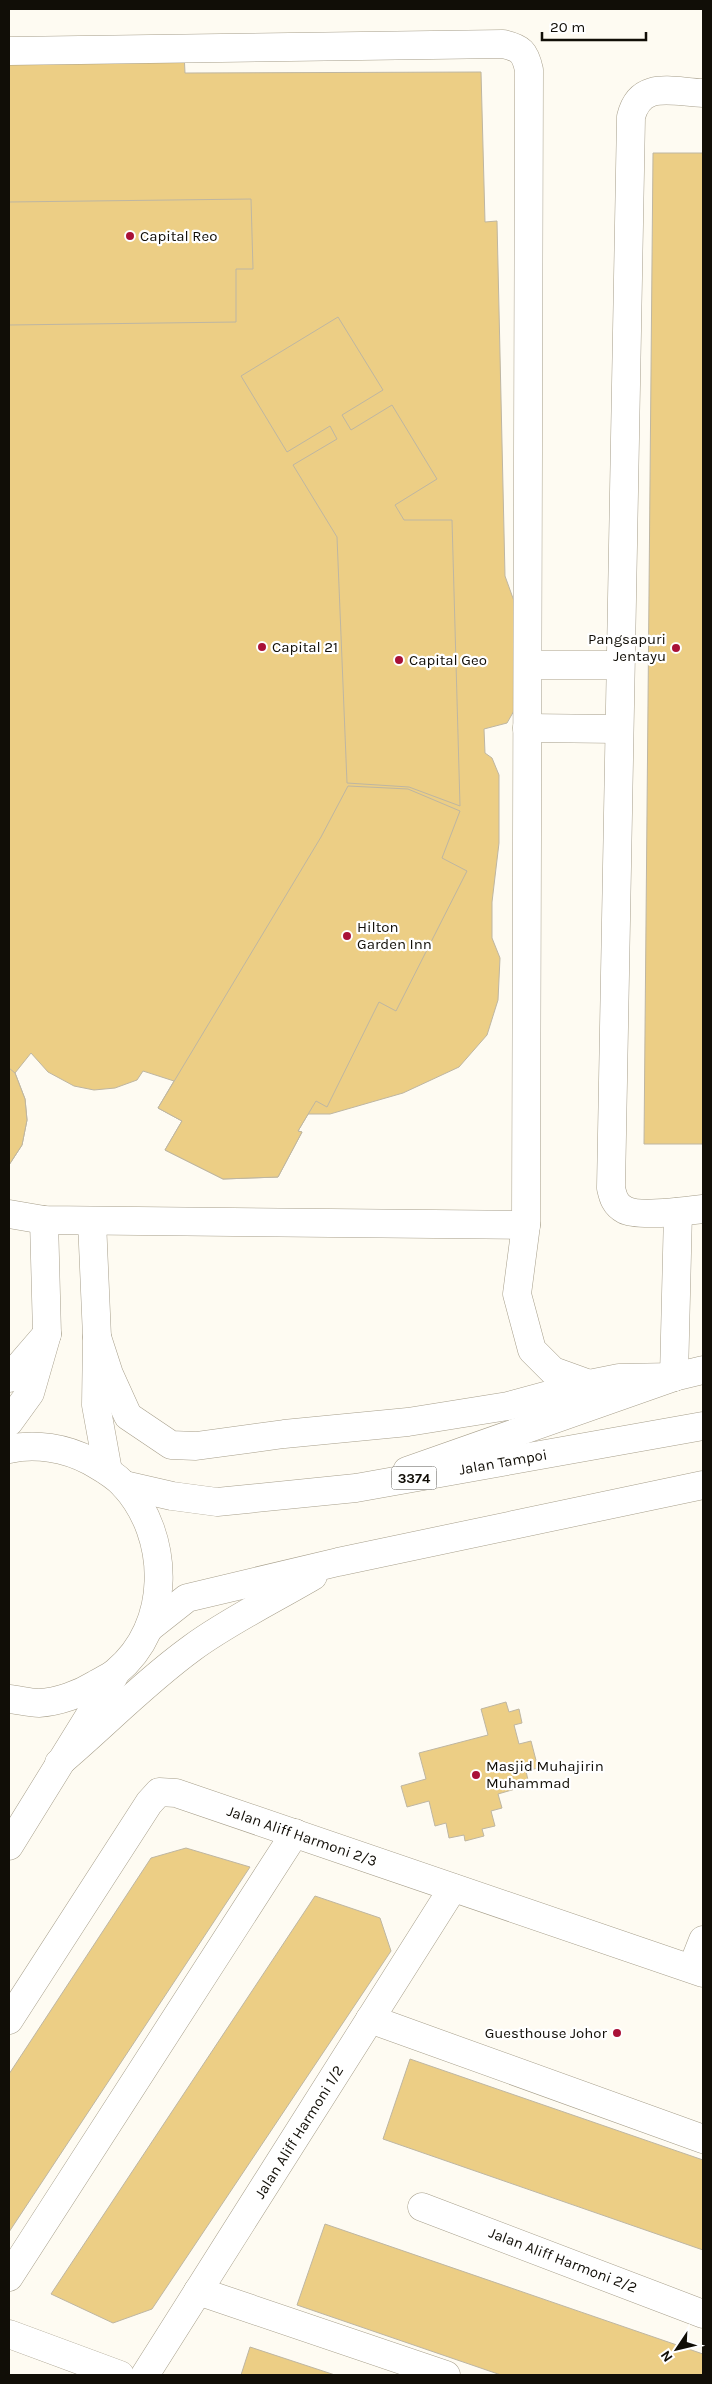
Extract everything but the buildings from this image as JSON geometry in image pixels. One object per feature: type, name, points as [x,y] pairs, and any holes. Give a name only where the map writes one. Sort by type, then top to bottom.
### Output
[{"type":"street","points":[[9,51],[503,44],[516,47],[526,57],[530,70],[526,1226],[517,1294],[532,1350],[553,1371],[589,1384]]},
{"type":"street","points":[[674,1377],[691,1210],[639,1213],[625,1211],[615,1202],[610,1188],[631,117],[634,104],[643,94],[656,91],[703,93]]},
{"type":"street","points":[[528,665],[620,665]]},
{"type":"street","points":[[527,728],[618,729]]},
{"type":"street","points":[[9,1214],[44,1220],[526,1226]]},
{"type":"street","points":[[9,1422],[30,1393],[47,1334],[44,1220]]},
{"type":"street","points":[[92,1221],[97,1337],[96,1406],[116,1478]]},
{"type":"street","points":[[9,1378],[47,1334]]},
{"type":"street","points":[[97,1337],[109,1374],[128,1416],[172,1445],[196,1446],[284,1434],[408,1422],[508,1406],[589,1384],[619,1378],[674,1377]]},
{"type":"street","points":[[356,1488],[674,1377],[703,1370]]},
{"type":"street","name":"Jalan Tampoi","points":[[116,1478],[172,1496],[217,1502],[356,1488],[703,1426]]},
{"type":"street","name":"3374","points":[[9,1448],[19,1446],[50,1447],[80,1456],[116,1478],[148,1520],[159,1560],[158,1602],[149,1628],[134,1652],[116,1672],[80,1694],[40,1703],[9,1699]]},
{"type":"street","name":"3374","points":[[149,1628],[187,1598],[338,1562],[703,1485]]},
{"type":"street","points":[[59,1763],[105,1725],[143,1685],[193,1647],[338,1562]]},
{"type":"street","points":[[9,1846],[116,1672]]},
{"type":"street","name":"Jalan Aliff Harmoni 2/3","points":[[9,2020],[149,1803],[159,1792],[176,1793],[698,1970]]},
{"type":"street","points":[[9,2277],[295,1833]]},
{"type":"street","name":"Jalan Aliff Harmoni 1/2","points":[[145,2375],[453,1888]]},
{"type":"street","points":[[698,1970],[703,1940]]},
{"type":"street","points":[[370,2019],[703,2139]]},
{"type":"street","name":"Jalan Aliff Harmoni 2/2","points":[[422,2207],[703,2314]]},
{"type":"street","points":[[198,2291],[446,2375]]},
{"type":"street","points":[[9,2334],[120,2375]]},
{"type":"place","name":"Capital Reo","points":[[130,236]]},
{"type":"place","name":"Capital 21","points":[[262,647]]},
{"type":"place","name":"Pangsapuri Jentayu","points":[[676,648]]},
{"type":"place","name":"Capital Geo","points":[[399,660]]},
{"type":"place","name":"Hilton Garden Inn","points":[[347,936]]},
{"type":"place","name":"Masjid Muhajirin Muhammad","points":[[476,1775]]},
{"type":"place","name":"Guesthouse Johor","points":[[617,2033]]}]
